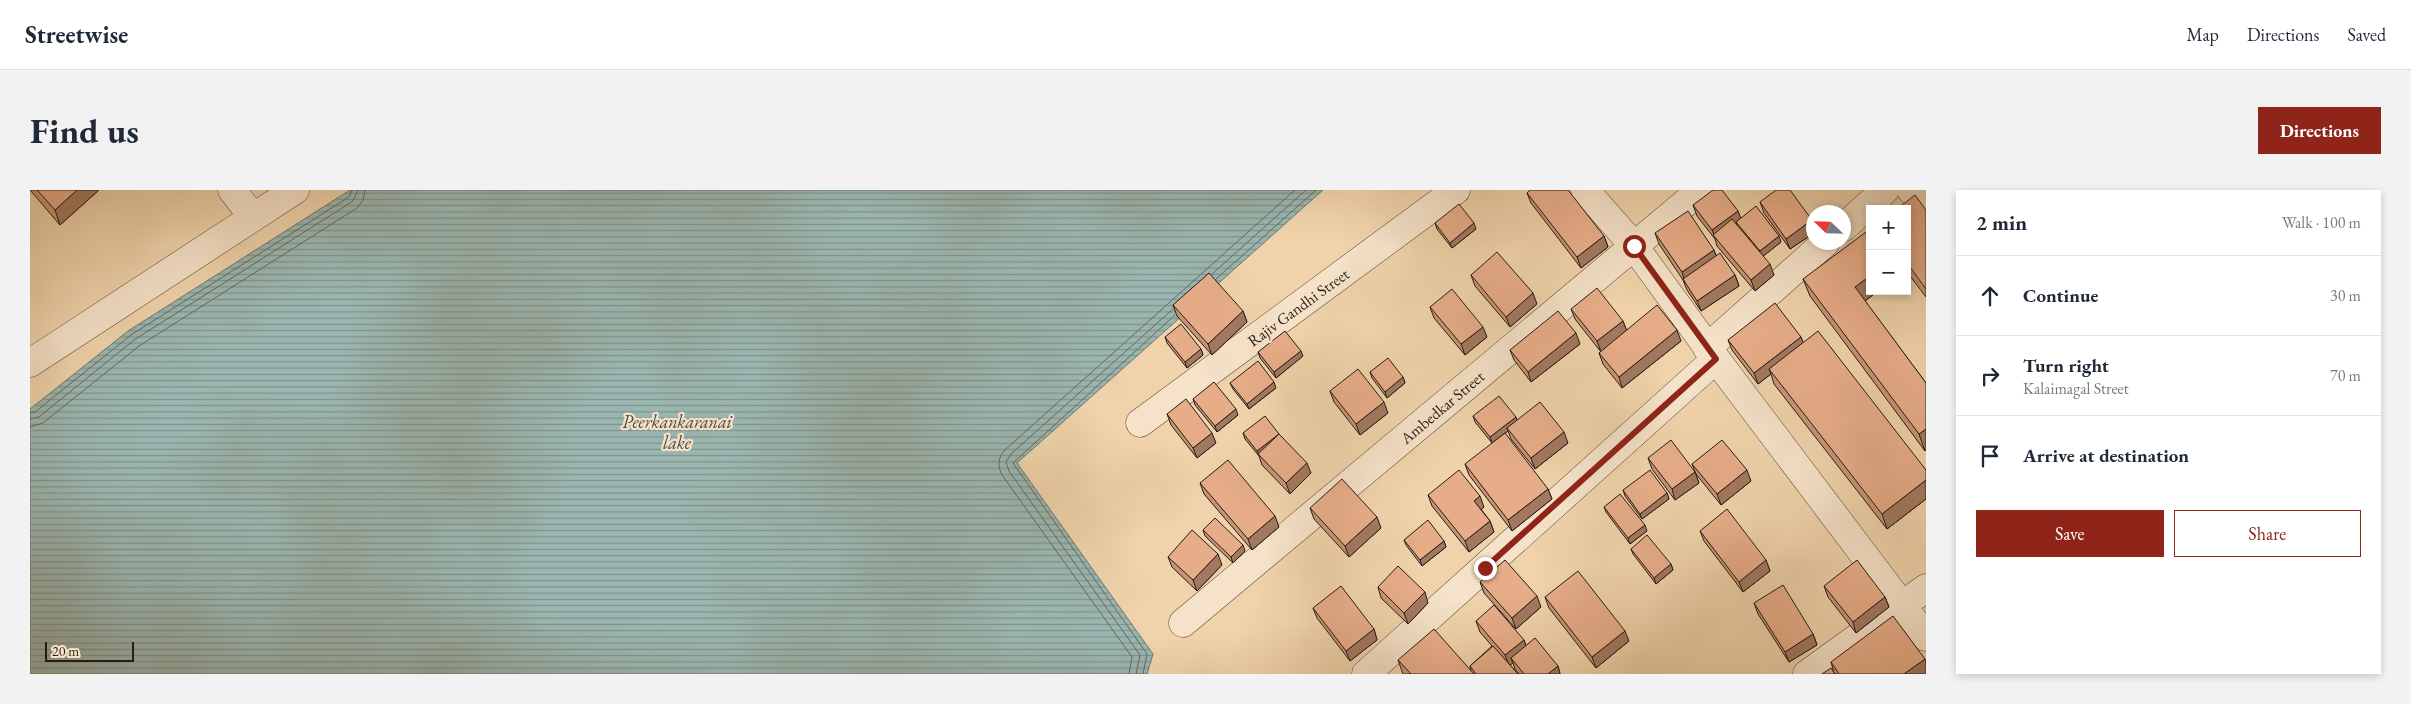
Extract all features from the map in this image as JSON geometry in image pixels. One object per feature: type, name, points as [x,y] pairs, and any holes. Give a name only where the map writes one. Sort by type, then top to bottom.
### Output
[{"type":"street","points":[[232,190],[253,217]]},
{"type":"street","points":[[30,363],[295,190]]},
{"type":"street","name":"Rajiv Gandhi Street","points":[[1140,423],[1456,190]]},
{"type":"street","points":[[1585,190],[1634,246],[1712,354],[1926,637]]},
{"type":"street","name":"Ambedkar Street","points":[[1183,623],[1701,190]]},
{"type":"street","points":[[1851,221],[1884,190]]},
{"type":"street","points":[[1911,190],[1926,204]]},
{"type":"street","points":[[1366,674],[1712,354],[1818,250]]},
{"type":"street","points":[[1807,674],[1926,588]]},
{"type":"water","name":"Peerkankaranai lake","points":[[350,190],[1323,190],[1017,463],[1153,654],[1147,674],[30,674],[30,409],[128,331]]},
{"type":"building","points":[[37,190],[77,190],[55,210]]},
{"type":"building","points":[[1530,190],[1568,190],[1604,236],[1577,257],[1527,193]]},
{"type":"building","points":[[1713,190],[1722,190],[1738,211],[1712,230],[1693,205]]},
{"type":"building","points":[[1776,190],[1790,190],[1806,212],[1806,224],[1786,239],[1760,202]]},
{"type":"building","points":[[1915,195],[1926,210],[1926,289],[1911,268],[1911,205],[1902,205]]},
{"type":"building","points":[[1459,204],[1474,223],[1450,243],[1435,223]]},
{"type":"building","points":[[1756,206],[1779,236],[1760,251],[1736,222]]},
{"type":"building","points":[[1688,211],[1714,250],[1682,272],[1655,233]]},
{"type":"building","points":[[1732,219],[1770,264],[1751,280],[1713,235]]},
{"type":"building","points":[[1866,232],[1866,279],[1855,287],[1926,383],[1926,429],[1919,434],[1803,279],[1842,250],[1851,250],[1851,243]]},
{"type":"building","points":[[1497,252],[1533,293],[1506,317],[1471,275]]},
{"type":"building","points":[[1720,253],[1735,275],[1697,301],[1683,279]]},
{"type":"building","points":[[1209,273],[1243,311],[1208,344],[1173,305]]},
{"type":"building","points":[[1597,288],[1623,321],[1597,341],[1571,309]]},
{"type":"building","points":[[1452,289],[1483,327],[1461,344],[1430,307]]},
{"type":"building","points":[[1775,303],[1801,337],[1754,373],[1728,340]]},
{"type":"building","points":[[1657,305],[1677,330],[1619,377],[1599,353]]},
{"type":"building","points":[[1558,311],[1576,333],[1528,372],[1510,350]]},
{"type":"building","points":[[1181,324],[1201,349],[1185,362],[1165,337]]},
{"type":"building","points":[[1285,331],[1301,351],[1274,372],[1258,352]]},
{"type":"building","points":[[1818,331],[1926,470],[1926,480],[1882,514],[1769,369]]},
{"type":"building","points":[[1388,358],[1403,377],[1385,392],[1370,372]]},
{"type":"building","points":[[1258,361],[1274,382],[1247,404],[1230,383]]},
{"type":"building","points":[[1358,369],[1384,402],[1356,424],[1330,391]]},
{"type":"building","points":[[1214,382],[1236,409],[1215,426],[1193,399]]},
{"type":"building","points":[[1499,396],[1516,417],[1490,437],[1473,416]]},
{"type":"building","points":[[1186,399],[1212,433],[1193,448],[1167,414]]},
{"type":"building","points":[[1540,402],[1564,432],[1531,458],[1507,428]]},
{"type":"building","points":[[1265,416],[1279,434],[1257,451],[1243,433]]},
{"type":"building","points":[[1505,433],[1548,489],[1508,520],[1465,464]]},
{"type":"building","points":[[1279,434],[1307,463],[1286,483],[1258,454]]},
{"type":"building","points":[[1671,440],[1695,472],[1672,489],[1648,458]]},
{"type":"building","points":[[1722,440],[1747,470],[1717,494],[1692,464]]},
{"type":"building","points":[[1228,460],[1275,516],[1248,539],[1200,483]]},
{"type":"building","points":[[1459,470],[1480,496],[1474,501],[1490,521],[1465,541],[1428,495]]},
{"type":"building","points":[[1650,470],[1667,493],[1640,514],[1623,490]]},
{"type":"building","points":[[1342,479],[1377,517],[1345,546],[1310,508]]},
{"type":"building","points":[[1620,494],[1645,525],[1628,538],[1604,507]]},
{"type":"building","points":[[1727,509],[1766,560],[1739,582],[1700,531]]},
{"type":"building","points":[[1215,518],[1243,545],[1231,557],[1203,530]]},
{"type":"building","points":[[1428,520],[1444,541],[1420,560],[1404,540]]},
{"type":"building","points":[[1192,530],[1218,554],[1193,580],[1168,557]]},
{"type":"building","points":[[1647,535],[1671,564],[1654,578],[1631,549]]},
{"type":"building","points":[[1505,560],[1537,596],[1512,618],[1480,582]]},
{"type":"building","points":[[1857,560],[1885,597],[1853,622],[1824,586]]},
{"type":"building","points":[[1398,566],[1425,592],[1404,613],[1378,587]]},
{"type":"building","points":[[1578,571],[1625,631],[1592,657],[1545,597]]},
{"type":"building","points":[[1783,585],[1813,634],[1785,652],[1754,603]]},
{"type":"building","points":[[1341,586],[1374,629],[1346,651],[1313,608]]},
{"type":"building","points":[[1494,605],[1524,640],[1505,655],[1476,621]]},
{"type":"building","points":[[1893,616],[1925,659],[1904,674],[1839,674],[1831,662]]},
{"type":"building","points":[[1434,629],[1474,674],[1411,674],[1398,660]]},
{"type":"building","points":[[1535,638],[1558,666],[1548,674],[1524,674],[1511,658]]},
{"type":"building","points":[[1493,646],[1518,674],[1476,674],[1470,666]]},
{"type":"building","points":[[1831,668],[1835,674],[1822,674]]},
{"type":"route","points":[[1485,568],[1716,359],[1634,246]]}]
